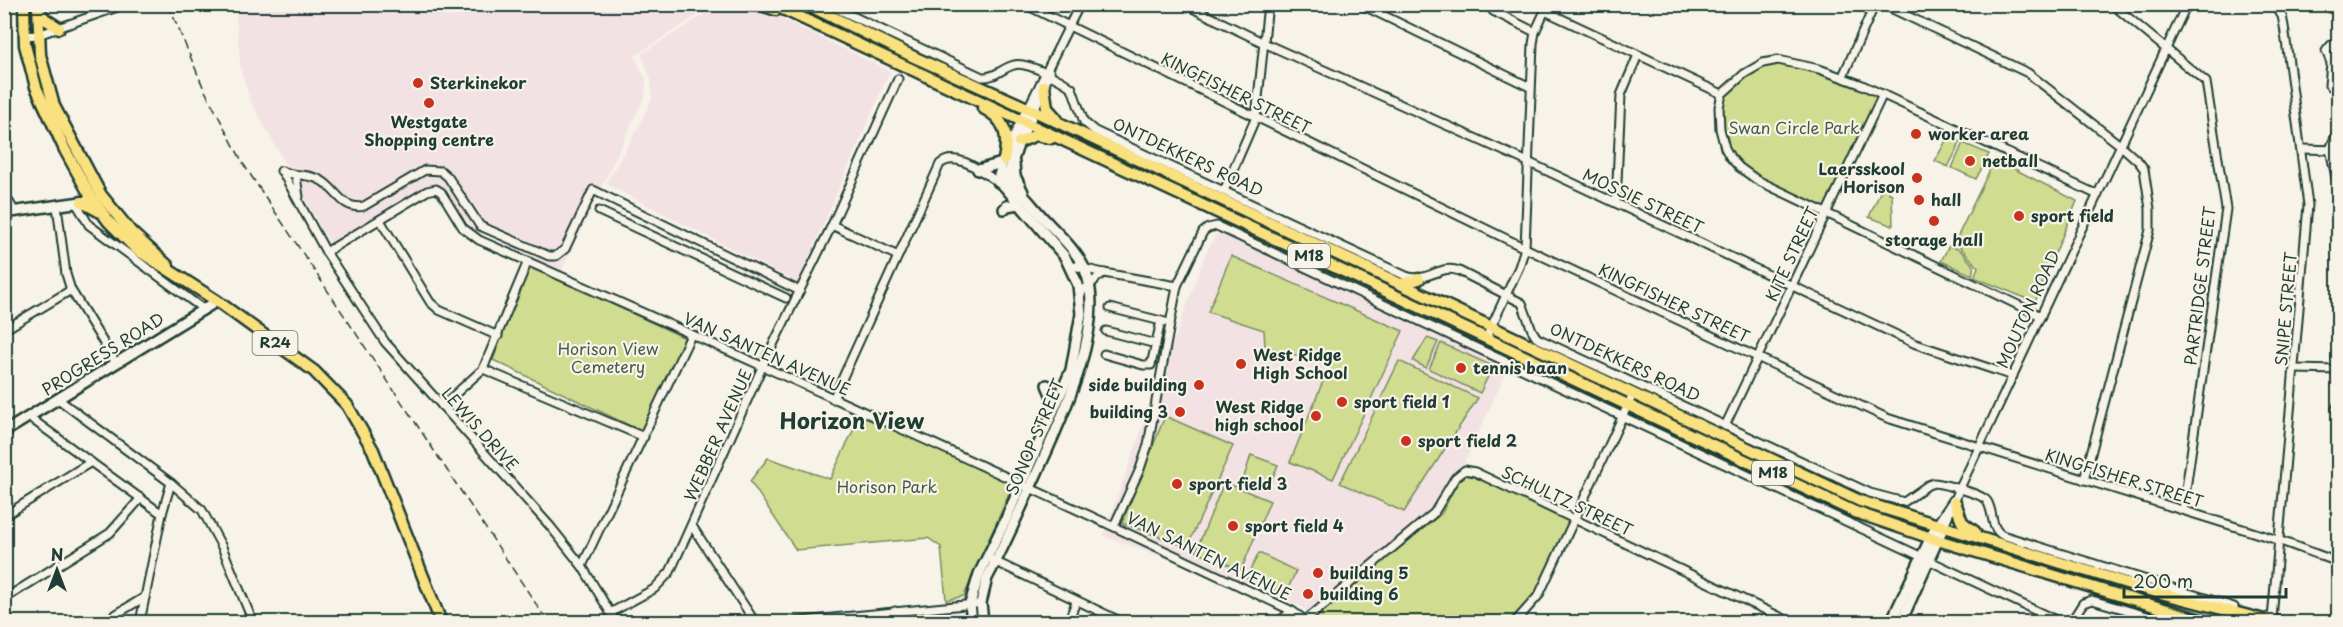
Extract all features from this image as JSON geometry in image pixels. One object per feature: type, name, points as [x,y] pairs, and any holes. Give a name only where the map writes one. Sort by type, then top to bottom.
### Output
[{"type":"main road","name":"R24","points":[[24,4],[24,36],[38,92],[88,200],[136,249],[217,300],[314,371],[347,405],[373,450],[441,622]]},
{"type":"main road","points":[[758,4],[791,13]]},
{"type":"main road","name":"M18","points":[[772,4],[1026,121],[1855,512],[1935,539],[2207,622]]},
{"type":"main road","name":"ONTDEKKERS ROAD","points":[[806,4],[916,58],[1078,132],[1860,501],[2149,590],[2272,621]]},
{"type":"main road","name":"R24","points":[[38,7],[38,35],[42,69],[88,200],[131,232],[175,273]]},
{"type":"main road","points":[[38,7],[45,19],[59,28]]},
{"type":"main road","points":[[928,76],[944,87],[991,111],[1000,120],[1007,137],[1007,160]]},
{"type":"main road","points":[[1046,78],[1046,104],[1051,114],[1078,132]]},
{"type":"main road","points":[[1019,142],[1040,135],[1074,144]]},
{"type":"main road","points":[[1401,284],[1419,279]]},
{"type":"main road","points":[[1957,496],[1959,518],[1965,526],[2002,544]]},
{"type":"street","points":[[24,36],[38,35],[126,4]]},
{"type":"street","name":"ONTDEKKERS ROAD","points":[[827,4],[982,77],[991,77],[1017,64],[1028,65],[1046,78],[1072,88],[1084,122],[1090,128],[1402,275],[1419,279],[1454,268],[1524,305],[1537,338],[1841,480],[1894,501],[1907,501],[1932,483],[1957,496],[1986,499],[1996,529],[2002,535],[2272,621],[2284,622]]},
{"type":"street","name":"KINGFISHER STREET","points":[[1024,4],[1525,248],[1887,418],[2278,540],[2338,561]]},
{"type":"street","points":[[833,399],[940,164],[953,159],[1000,180],[1007,160],[1080,4]]},
{"type":"street","name":"MOSSIE STREET","points":[[1184,4],[1264,43],[1616,202],[1916,344],[2013,376]]},
{"type":"street","points":[[1224,191],[1257,117],[1268,4]]},
{"type":"street","points":[[1360,4],[1530,87]]},
{"type":"street","points":[[1490,4],[1493,11],[1535,32]]},
{"type":"street","points":[[1843,76],[1875,4]]},
{"type":"street","points":[[1882,4],[2028,73],[2120,146],[2144,169],[2150,209],[2150,230],[2084,480]]},
{"type":"street","name":"PARTRIDGE STREET","points":[[2112,4],[2204,79],[2208,85],[2226,209],[2183,510]]},
{"type":"street","name":"MOUTON ROAD","points":[[1900,622],[1941,525],[1957,496],[2187,4]]},
{"type":"street","name":"SNIPE STREET","points":[[2272,621],[2308,205],[2283,19],[2274,4]]},
{"type":"street","points":[[1486,338],[1507,295],[1525,248],[1530,87],[1535,32],[1546,8],[1638,55],[1722,94]]},
{"type":"street","points":[[2338,45],[2331,45],[2326,51],[2331,63],[2330,85],[2338,92]]},
{"type":"street","points":[[1616,202],[1621,95],[1638,55]]},
{"type":"street","points":[[2041,316],[1757,180],[1734,162],[1721,137],[1719,106],[1722,94],[1749,70],[1772,60],[1786,61],[1843,76],[2098,195]]},
{"type":"street","points":[[1031,110],[1046,78]]},
{"type":"street","name":"WEBBER AVENUE","points":[[610,613],[645,595],[666,578],[898,79]]},
{"type":"street","name":"KITE STREET","points":[[1725,426],[1883,94]]},
{"type":"street","points":[[978,170],[1007,160],[1019,142],[1026,121]]},
{"type":"street","points":[[2338,130],[2334,150],[2338,187]]},
{"type":"street","points":[[2302,148],[2334,150]]},
{"type":"street","points":[[1007,160],[1029,202]]},
{"type":"street","points":[[302,206],[281,171],[296,176],[320,179],[348,205],[360,207],[425,170],[441,171],[448,177],[480,226],[549,256],[560,254],[565,249],[593,190],[800,291]]},
{"type":"street","points":[[296,176],[302,206]]},
{"type":"street","name":"SONOP STREET","points":[[1000,180],[1029,202],[1072,249],[1085,269],[1090,287],[1088,334],[1070,384],[1061,392],[1055,404],[1025,486]]},
{"type":"street","name":"SONOP STREET","points":[[972,622],[970,604],[1025,486],[1069,401],[1071,370],[1079,334],[1080,296],[1065,257],[1000,180]]},
{"type":"street","name":"VAN SANTEN AVENUE","points":[[380,220],[427,190],[436,189],[441,192],[469,234],[691,335],[764,365],[833,399],[1114,526],[1292,611],[1307,621]]},
{"type":"street","points":[[4,193],[15,212]]},
{"type":"street","points":[[588,201],[612,199]]},
{"type":"street","points":[[4,213],[88,200],[83,219],[97,232],[203,309]]},
{"type":"street","points":[[1004,209],[1011,204],[1018,204]]},
{"type":"street","points":[[57,206],[70,290],[116,363]]},
{"type":"street","name":"LEWIS DRIVE","points":[[302,206],[326,252],[385,342],[550,526],[582,566],[616,622]]},
{"type":"street","points":[[599,211],[786,298]]},
{"type":"street","points":[[326,252],[380,220],[430,302],[439,310],[498,336]]},
{"type":"street","points":[[832,225],[898,256]]},
{"type":"street","points":[[1114,526],[1140,469],[1148,445],[1177,286],[1203,232],[1217,226],[2060,622]]},
{"type":"street","points":[[442,406],[483,369],[528,261]]},
{"type":"street","points":[[1069,265],[1177,286]]},
{"type":"street","points":[[745,279],[752,267]]},
{"type":"street","points":[[1080,296],[1084,289],[1090,287],[1098,276],[1104,273]]},
{"type":"street","points":[[4,330],[70,290]]},
{"type":"street","name":"PROGRESS ROAD","points":[[4,432],[217,300]]},
{"type":"street","points":[[1110,308],[1170,324]]},
{"type":"street","points":[[1104,354],[1143,365],[1151,365],[1161,321]]},
{"type":"street","points":[[1106,331],[1156,344]]},
{"type":"street","points":[[582,566],[691,335]]},
{"type":"street","points":[[483,369],[644,437]]},
{"type":"street","points":[[2295,369],[2338,370]]},
{"type":"street","points":[[1055,404],[1048,386],[1070,384]]},
{"type":"street","points":[[1061,392],[1069,401]]},
{"type":"street","points":[[1515,622],[1539,595],[1634,394]]},
{"type":"street","points":[[58,399],[196,503],[210,523],[253,622]]},
{"type":"street","points":[[2338,405],[2336,409],[2338,412]]},
{"type":"street","points":[[29,417],[162,514]]},
{"type":"street","points":[[4,516],[90,462]]},
{"type":"street","name":"SCHULTZ STREET","points":[[1307,621],[1434,513],[1452,482],[1461,472],[1475,472],[1791,622]]},
{"type":"street","points":[[140,622],[162,514],[171,483]]},
{"type":"street","points":[[4,599],[110,533],[141,498]]},
{"type":"street","points":[[692,526],[755,622]]},
{"type":"street","name":"MOUTON ROAD","points":[[1891,622],[1926,559]]},
{"type":"street","points":[[991,560],[1122,622]]},
{"type":"street","name":"SONOP STREET","points":[[983,622],[981,603],[991,560]]},
{"type":"street","points":[[103,622],[145,597]]},
{"type":"street","points":[[2071,622],[2079,607],[2089,600],[2168,622]]},
{"type":"street","points":[[1068,622],[1076,602]]},
{"type":"street","points":[[792,622],[981,603]]},
{"type":"street","points":[[895,611],[896,622]]},
{"type":"street","points":[[1278,622],[1292,611]]},
{"type":"shaded area","name":"Westgate Shopping centre","points":[[235,5],[713,5],[635,56],[646,80],[645,96],[562,270],[529,257],[473,229],[439,186],[330,245],[250,100],[241,71]]},
{"type":"shaded area","points":[[720,5],[753,5],[890,71],[798,283],[606,184],[652,98],[651,79],[641,54]]},
{"type":"shaded area","name":"West Ridge high school","points":[[1220,233],[1510,364],[1462,468],[1453,476],[1435,509],[1310,616],[1302,607],[1103,536],[1207,250],[1216,235]]},
{"type":"green space","points":[[2319,5],[2338,5],[2338,15],[2327,12]]},
{"type":"green space","name":"Swan Circle Park","points":[[1786,61],[1883,94],[1826,215],[1739,167],[1721,137],[1722,94],[1749,70]]},
{"type":"green space","name":"netball","points":[[1949,135],[1961,141],[1948,167],[1935,161]]},
{"type":"green space","name":"netball","points":[[1963,143],[1989,154],[1976,179],[1952,168]]},
{"type":"green space","name":"sport field","points":[[1995,159],[2077,201],[2035,302],[1974,277],[1978,267],[1961,248],[1954,244]]},
{"type":"green space","points":[[1883,186],[1889,188],[1889,193],[1892,194],[1893,226],[1869,217]]},
{"type":"green space","points":[[1949,246],[1960,250],[1974,266],[1972,275],[1941,261]]},
{"type":"green space","name":"sport field 1","points":[[1231,256],[1403,331],[1333,479],[1290,462],[1330,364],[1265,347],[1264,330],[1208,312]]},
{"type":"green space","name":"Horison View Cemetery","points":[[528,265],[685,338],[643,432],[493,360]]},
{"type":"green space","points":[[1427,338],[1438,342],[1426,368],[1413,361]]},
{"type":"green space","name":"tennis baan","points":[[1441,343],[1493,366],[1480,393],[1429,369]]},
{"type":"green space","name":"sport field 2","points":[[1399,361],[1478,398],[1404,512],[1340,483]]},
{"type":"green space","name":"Horison Park","points":[[861,414],[1013,485],[964,596],[946,600],[941,547],[928,538],[796,550],[750,481],[768,458],[830,479]]},
{"type":"green space","name":"sport field 3","points":[[1165,416],[1233,446],[1187,547],[1122,523]]},
{"type":"green space","points":[[1251,455],[1278,465],[1268,489],[1243,480]]},
{"type":"green space","points":[[1471,472],[1575,522],[1539,595],[1513,622],[1316,622],[1313,619],[1441,514],[1457,484]]},
{"type":"green space","name":"sport field 4","points":[[1224,482],[1270,501],[1241,570],[1196,551]]},
{"type":"green space","points":[[1259,553],[1296,571],[1285,595],[1246,578]]},
{"type":"railway","points":[[168,4],[204,89],[244,165],[548,622]]},
{"type":"place","name":"Sterkinekor","points":[[418,83]]},
{"type":"place","name":"Westgate Shopping centre","points":[[429,103]]},
{"type":"place","name":"worker area","points":[[1916,134]]},
{"type":"place","name":"netball","points":[[1970,161]]},
{"type":"place","name":"Laersskool Horison","points":[[1917,178]]},
{"type":"place","name":"hall","points":[[1919,200]]},
{"type":"place","name":"sport field","points":[[2019,216]]},
{"type":"place","name":"storage hall","points":[[1934,221]]},
{"type":"place","name":"West Ridge High School","points":[[1241,364]]},
{"type":"place","name":"tennis baan","points":[[1461,368]]},
{"type":"place","name":"side building","points":[[1199,385]]},
{"type":"place","name":"sport field 1","points":[[1342,402]]},
{"type":"place","name":"building 3","points":[[1180,412]]},
{"type":"place","name":"West Ridge high school","points":[[1316,416]]},
{"type":"place","name":"sport field 2","points":[[1406,441]]},
{"type":"place","name":"sport field 3","points":[[1177,484]]},
{"type":"place","name":"sport field 4","points":[[1233,526]]},
{"type":"place","name":"building 5","points":[[1318,573]]},
{"type":"place","name":"building 6","points":[[1308,594]]},
{"type":"district","name":"Horizon View","points":[[852,421]]}]
